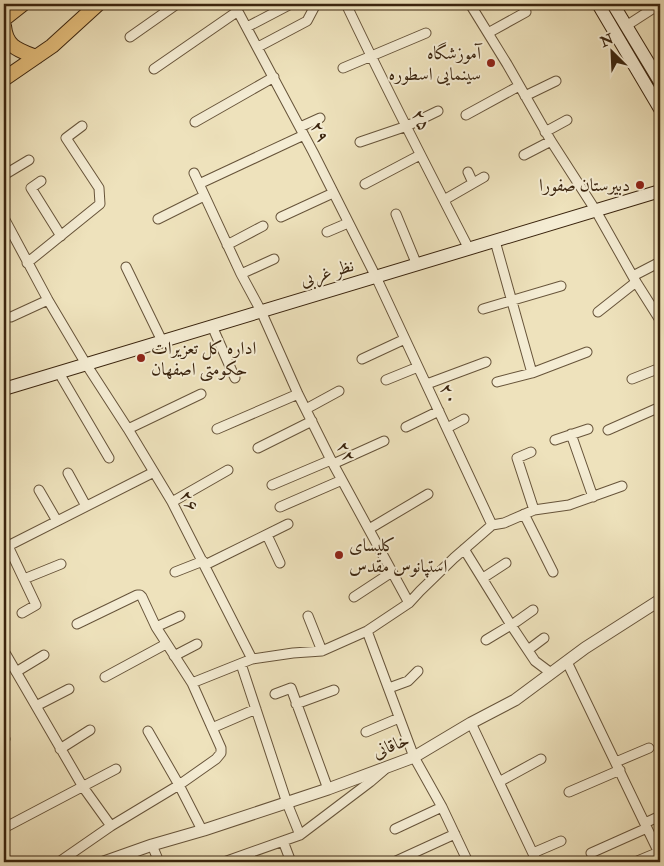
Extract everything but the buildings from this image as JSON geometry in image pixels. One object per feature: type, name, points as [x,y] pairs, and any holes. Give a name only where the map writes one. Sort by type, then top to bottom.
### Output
[{"type":"main road","points":[[4,19],[23,4]]},
{"type":"main road","points":[[4,80],[52,46],[98,4]]},
{"type":"main road","points":[[598,4],[660,109]]},
{"type":"main road","points":[[613,4],[660,82]]},
{"type":"main road","points":[[4,26],[5,36],[17,50],[36,57]]},
{"type":"main road","name":"نظر غربی","points":[[4,389],[660,191]]},
{"type":"street","points":[[130,37],[177,4]]},
{"type":"street","points":[[247,27],[291,4]]},
{"type":"street","points":[[258,47],[307,21],[316,4]]},
{"type":"street","name":"۲۵","points":[[346,4],[420,155],[469,249]]},
{"type":"street","points":[[470,4],[526,96],[545,132],[596,210],[649,304],[659,317]]},
{"type":"street","points":[[626,26],[660,4]]},
{"type":"street","points":[[154,68],[236,7]]},
{"type":"street","name":"۲۹","points":[[236,7],[302,131],[376,277]]},
{"type":"street","points":[[488,33],[526,12]]},
{"type":"street","points":[[343,68],[426,33]]},
{"type":"street","points":[[195,122],[274,78]]},
{"type":"street","points":[[526,96],[556,81]]},
{"type":"street","points":[[466,115],[519,86]]},
{"type":"street","points":[[360,142],[407,126],[438,111]]},
{"type":"street","points":[[199,184],[302,131],[320,118]]},
{"type":"street","points":[[545,132],[567,120]]},
{"type":"street","points":[[28,264],[100,204],[99,188],[66,138],[82,126]]},
{"type":"street","points":[[524,155],[551,141]]},
{"type":"street","points":[[365,184],[420,155]]},
{"type":"street","points":[[4,175],[29,160]]},
{"type":"street","points":[[468,172],[473,183]]},
{"type":"street","name":"۲۲","points":[[194,173],[241,274],[261,311],[298,394],[332,462],[409,604]]},
{"type":"street","points":[[444,200],[484,177]]},
{"type":"street","points":[[41,181],[31,188],[61,236]]},
{"type":"street","points":[[281,217],[333,193]]},
{"type":"street","points":[[158,219],[204,196]]},
{"type":"street","points":[[396,214],[417,265]]},
{"type":"street","name":"۲۶","points":[[4,218],[48,300],[172,502],[252,660]]},
{"type":"street","points":[[327,232],[348,223]]},
{"type":"street","points":[[227,245],[263,226]]},
{"type":"street","points":[[4,238],[12,233]]},
{"type":"street","points":[[495,241],[532,372]]},
{"type":"street","points":[[241,274],[274,258]]},
{"type":"street","points":[[598,312],[635,279],[660,262]]},
{"type":"street","points":[[126,267],[162,341]]},
{"type":"street","name":"۲۰","points":[[376,277],[492,525]]},
{"type":"street","points":[[483,309],[561,286]]},
{"type":"street","points":[[11,317],[48,300]]},
{"type":"street","points":[[212,326],[236,378]]},
{"type":"street","points":[[362,359],[405,339]]},
{"type":"street","points":[[497,382],[532,372],[586,352]]},
{"type":"street","points":[[427,384],[486,362]]},
{"type":"street","points":[[386,380],[418,367]]},
{"type":"street","points":[[632,379],[660,368]]},
{"type":"street","points":[[59,372],[109,458]]},
{"type":"street","points":[[306,409],[339,392]]},
{"type":"street","points":[[128,429],[201,394]]},
{"type":"street","points":[[217,429],[298,394]]},
{"type":"street","points":[[608,430],[660,408]]},
{"type":"street","points":[[406,427],[439,411]]},
{"type":"street","points":[[447,428],[464,418]]},
{"type":"street","points":[[258,448],[312,420]]},
{"type":"street","points":[[555,440],[588,429]]},
{"type":"street","points":[[572,434],[593,497]]},
{"type":"street","points":[[272,485],[384,442]]},
{"type":"street","points":[[532,452],[517,458],[534,510]]},
{"type":"street","points":[[172,502],[228,470]]},
{"type":"street","points":[[22,613],[36,605],[6,547],[154,472]]},
{"type":"street","points":[[68,473],[86,506]]},
{"type":"street","points":[[280,507],[342,480]]},
{"type":"street","points":[[192,684],[252,660],[293,653],[322,651],[364,632],[409,604],[464,549],[492,525],[504,523],[534,510],[569,505],[622,486]]},
{"type":"street","points":[[39,490],[57,521]]},
{"type":"street","points":[[368,529],[428,494]]},
{"type":"street","points":[[524,514],[553,572]]},
{"type":"street","points":[[175,572],[204,563],[288,524]]},
{"type":"street","points":[[267,535],[280,564]]},
{"type":"street","points":[[464,549],[535,661],[551,674]]},
{"type":"street","points":[[24,579],[61,564]]},
{"type":"street","points":[[483,578],[506,564]]},
{"type":"street","points":[[354,597],[392,572]]},
{"type":"street","points":[[59,862],[111,826],[179,786],[216,759],[221,753],[221,748],[192,684],[156,627],[140,595],[77,624]]},
{"type":"street","name":"خاقانی","points":[[104,862],[328,789],[414,757],[471,723],[515,700],[585,648],[660,600]]},
{"type":"street","points":[[486,640],[533,610]]},
{"type":"street","points":[[156,627],[180,616]]},
{"type":"street","points":[[308,616],[322,651]]},
{"type":"street","points":[[364,632],[389,688],[414,757],[442,807],[468,862]]},
{"type":"street","points":[[528,650],[544,638]]},
{"type":"street","points":[[105,677],[166,644]]},
{"type":"street","points":[[174,656],[197,644]]},
{"type":"street","points":[[4,651],[83,787],[111,826]]},
{"type":"street","points":[[16,672],[44,655]]},
{"type":"street","points":[[567,662],[660,853],[635,862]]},
{"type":"street","points":[[241,664],[286,803],[300,835]]},
{"type":"street","points":[[389,688],[408,682],[418,671]]},
{"type":"street","points":[[275,694],[291,688],[328,789]]},
{"type":"street","points":[[36,706],[69,689]]},
{"type":"street","points":[[296,704],[334,690]]},
{"type":"street","points":[[212,728],[256,709]]},
{"type":"street","points":[[366,732],[399,718]]},
{"type":"street","points":[[471,723],[538,862]]},
{"type":"street","points":[[60,749],[90,730]]},
{"type":"street","points":[[148,731],[202,830]]},
{"type":"street","points":[[569,792],[649,748]]},
{"type":"street","points":[[499,782],[541,759]]},
{"type":"street","points":[[226,862],[300,835],[387,767]]},
{"type":"street","points":[[4,828],[116,768]]},
{"type":"street","points":[[395,829],[442,807]]},
{"type":"street","points":[[591,854],[646,826],[660,816]]},
{"type":"street","points":[[396,861],[455,834]]},
{"type":"street","points":[[283,841],[291,862]]},
{"type":"street","points":[[533,853],[561,841]]},
{"type":"street","points":[[152,845],[159,862]]},
{"type":"place","name":"آموزشگاه سینمایی اسطوره","points":[[491,63]]},
{"type":"place","name":"دبیرستان صفورا","points":[[640,185]]},
{"type":"place","name":"اداره کل تعزیرات حکومتی اصفهان","points":[[141,358]]},
{"type":"place","name":"کلیسای استپانوس مقدس","points":[[339,555]]}]
